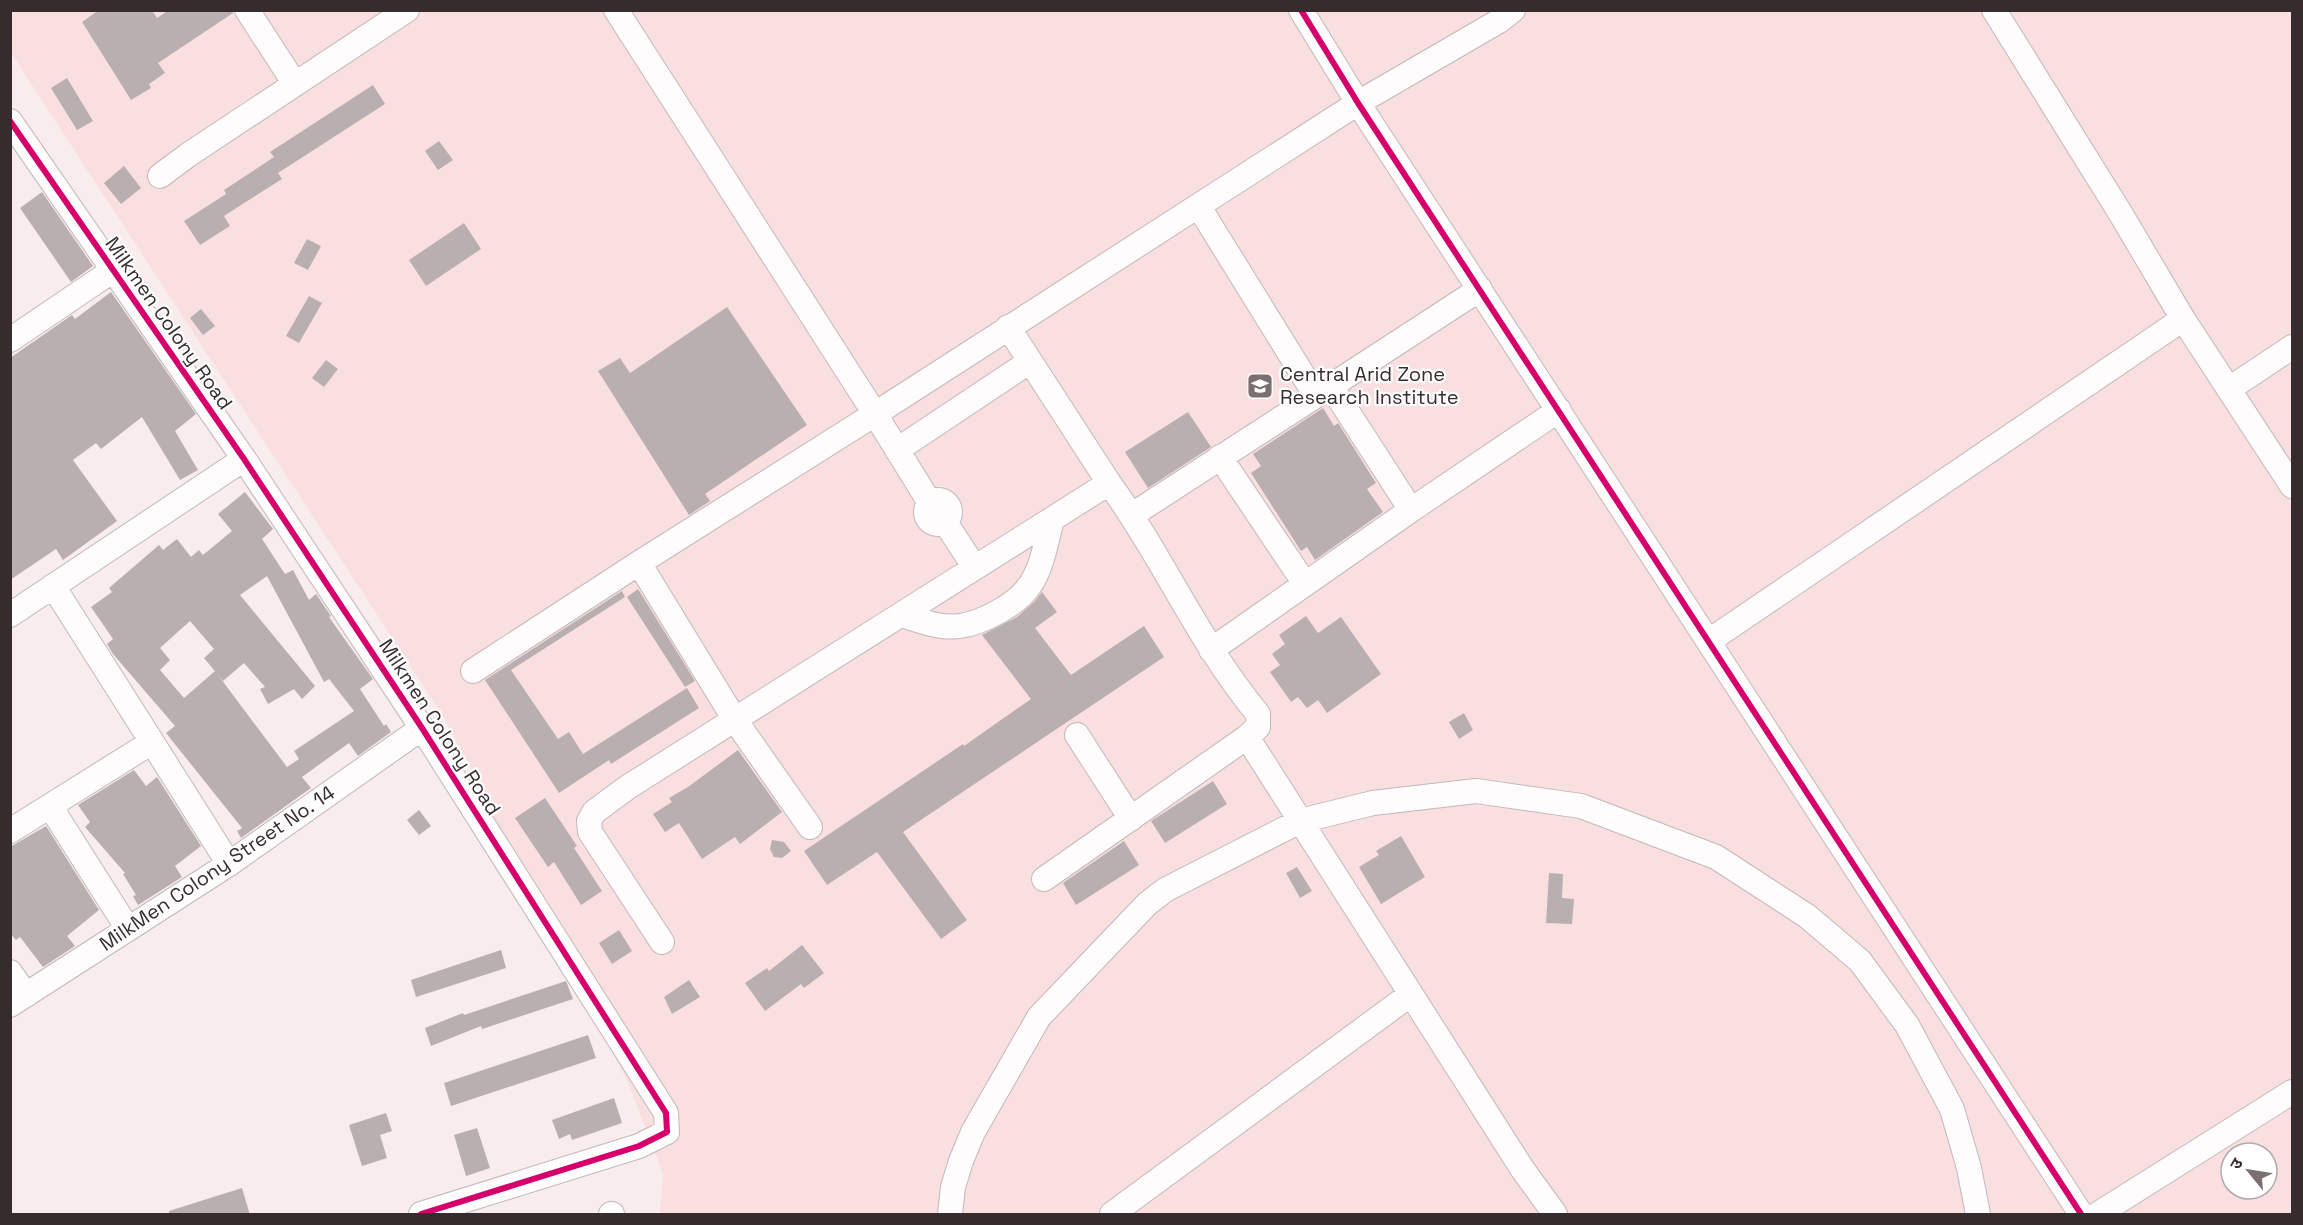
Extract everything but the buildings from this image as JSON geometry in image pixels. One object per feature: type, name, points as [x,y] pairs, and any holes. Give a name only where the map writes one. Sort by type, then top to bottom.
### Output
[{"type":"street","points":[[247,10],[295,84]]},
{"type":"street","points":[[160,176],[188,155],[407,10]]},
{"type":"street","points":[[616,10],[930,503],[940,499],[948,504],[950,514],[945,522],[975,568]]},
{"type":"street","points":[[1301,10],[1358,103],[2081,1215]]},
{"type":"street","points":[[473,671],[639,562],[875,414],[1358,103],[1514,10]]},
{"type":"street","points":[[1994,10],[2183,319],[2292,486]]},
{"type":"street","name":"Milkmen Colony Road","points":[[13,132],[244,459],[422,728],[666,1113],[667,1132],[639,1146],[421,1215]]},
{"type":"street","points":[[1199,207],[1323,391],[1411,510]]},
{"type":"street","points":[[10,340],[112,271]]},
{"type":"street","points":[[1132,515],[1480,289]]},
{"type":"street","points":[[1709,641],[2183,319]]},
{"type":"street","points":[[1008,327],[1132,515],[1211,650],[1258,714],[1258,727],[1247,738],[1044,879]]},
{"type":"street","points":[[2229,389],[2292,346]]},
{"type":"street","points":[[897,450],[1029,362]]},
{"type":"street","points":[[1211,650],[1559,410]]},
{"type":"street","points":[[1220,457],[1305,584]]},
{"type":"street","points":[[10,615],[244,459]]},
{"type":"street","points":[[662,942],[590,832],[589,821],[600,807],[1109,483]]},
{"type":"street","points":[[901,615],[938,625],[960,626],[991,615],[1007,606],[1023,594],[1031,584],[1041,561],[1052,519]]},
{"type":"street","points":[[639,562],[735,720],[810,827]]},
{"type":"street","points":[[53,586],[229,864]]},
{"type":"street","name":"MilkMen Colony Street No. 14","points":[[18,1000],[229,864],[422,728]]},
{"type":"street","points":[[1077,735],[1131,819]]},
{"type":"street","points":[[1247,738],[1523,1170],[1555,1215]]},
{"type":"street","points":[[10,831],[152,742]]},
{"type":"street","points":[[950,1215],[953,1187],[973,1132],[1039,1017],[1147,904],[1165,890],[1300,821],[1373,803],[1476,791],[1581,806],[1716,856],[1807,916],[1860,961],[1900,1016],[1952,1108],[1969,1168],[1978,1215]]},
{"type":"street","points":[[50,806],[128,929]]},
{"type":"street","points":[[10,972],[18,1000]]},
{"type":"street","points":[[1112,1215],[1411,994]]},
{"type":"street","points":[[2098,1215],[2292,1092]]},
{"type":"shaded area","name":"Central Arid Zone Research Institute","points":[[11,10],[2292,11],[2292,1214],[660,1214],[663,1174],[629,1085],[445,719],[11,53]]},
{"type":"cycle path","points":[[1301,10],[1358,103],[2081,1214]]},
{"type":"cycle path","points":[[10,121],[244,459],[422,728],[666,1113],[667,1132],[639,1146],[421,1214]]},
{"type":"place","name":"Central Arid Zone Research Institute","points":[[1260,386]]}]
